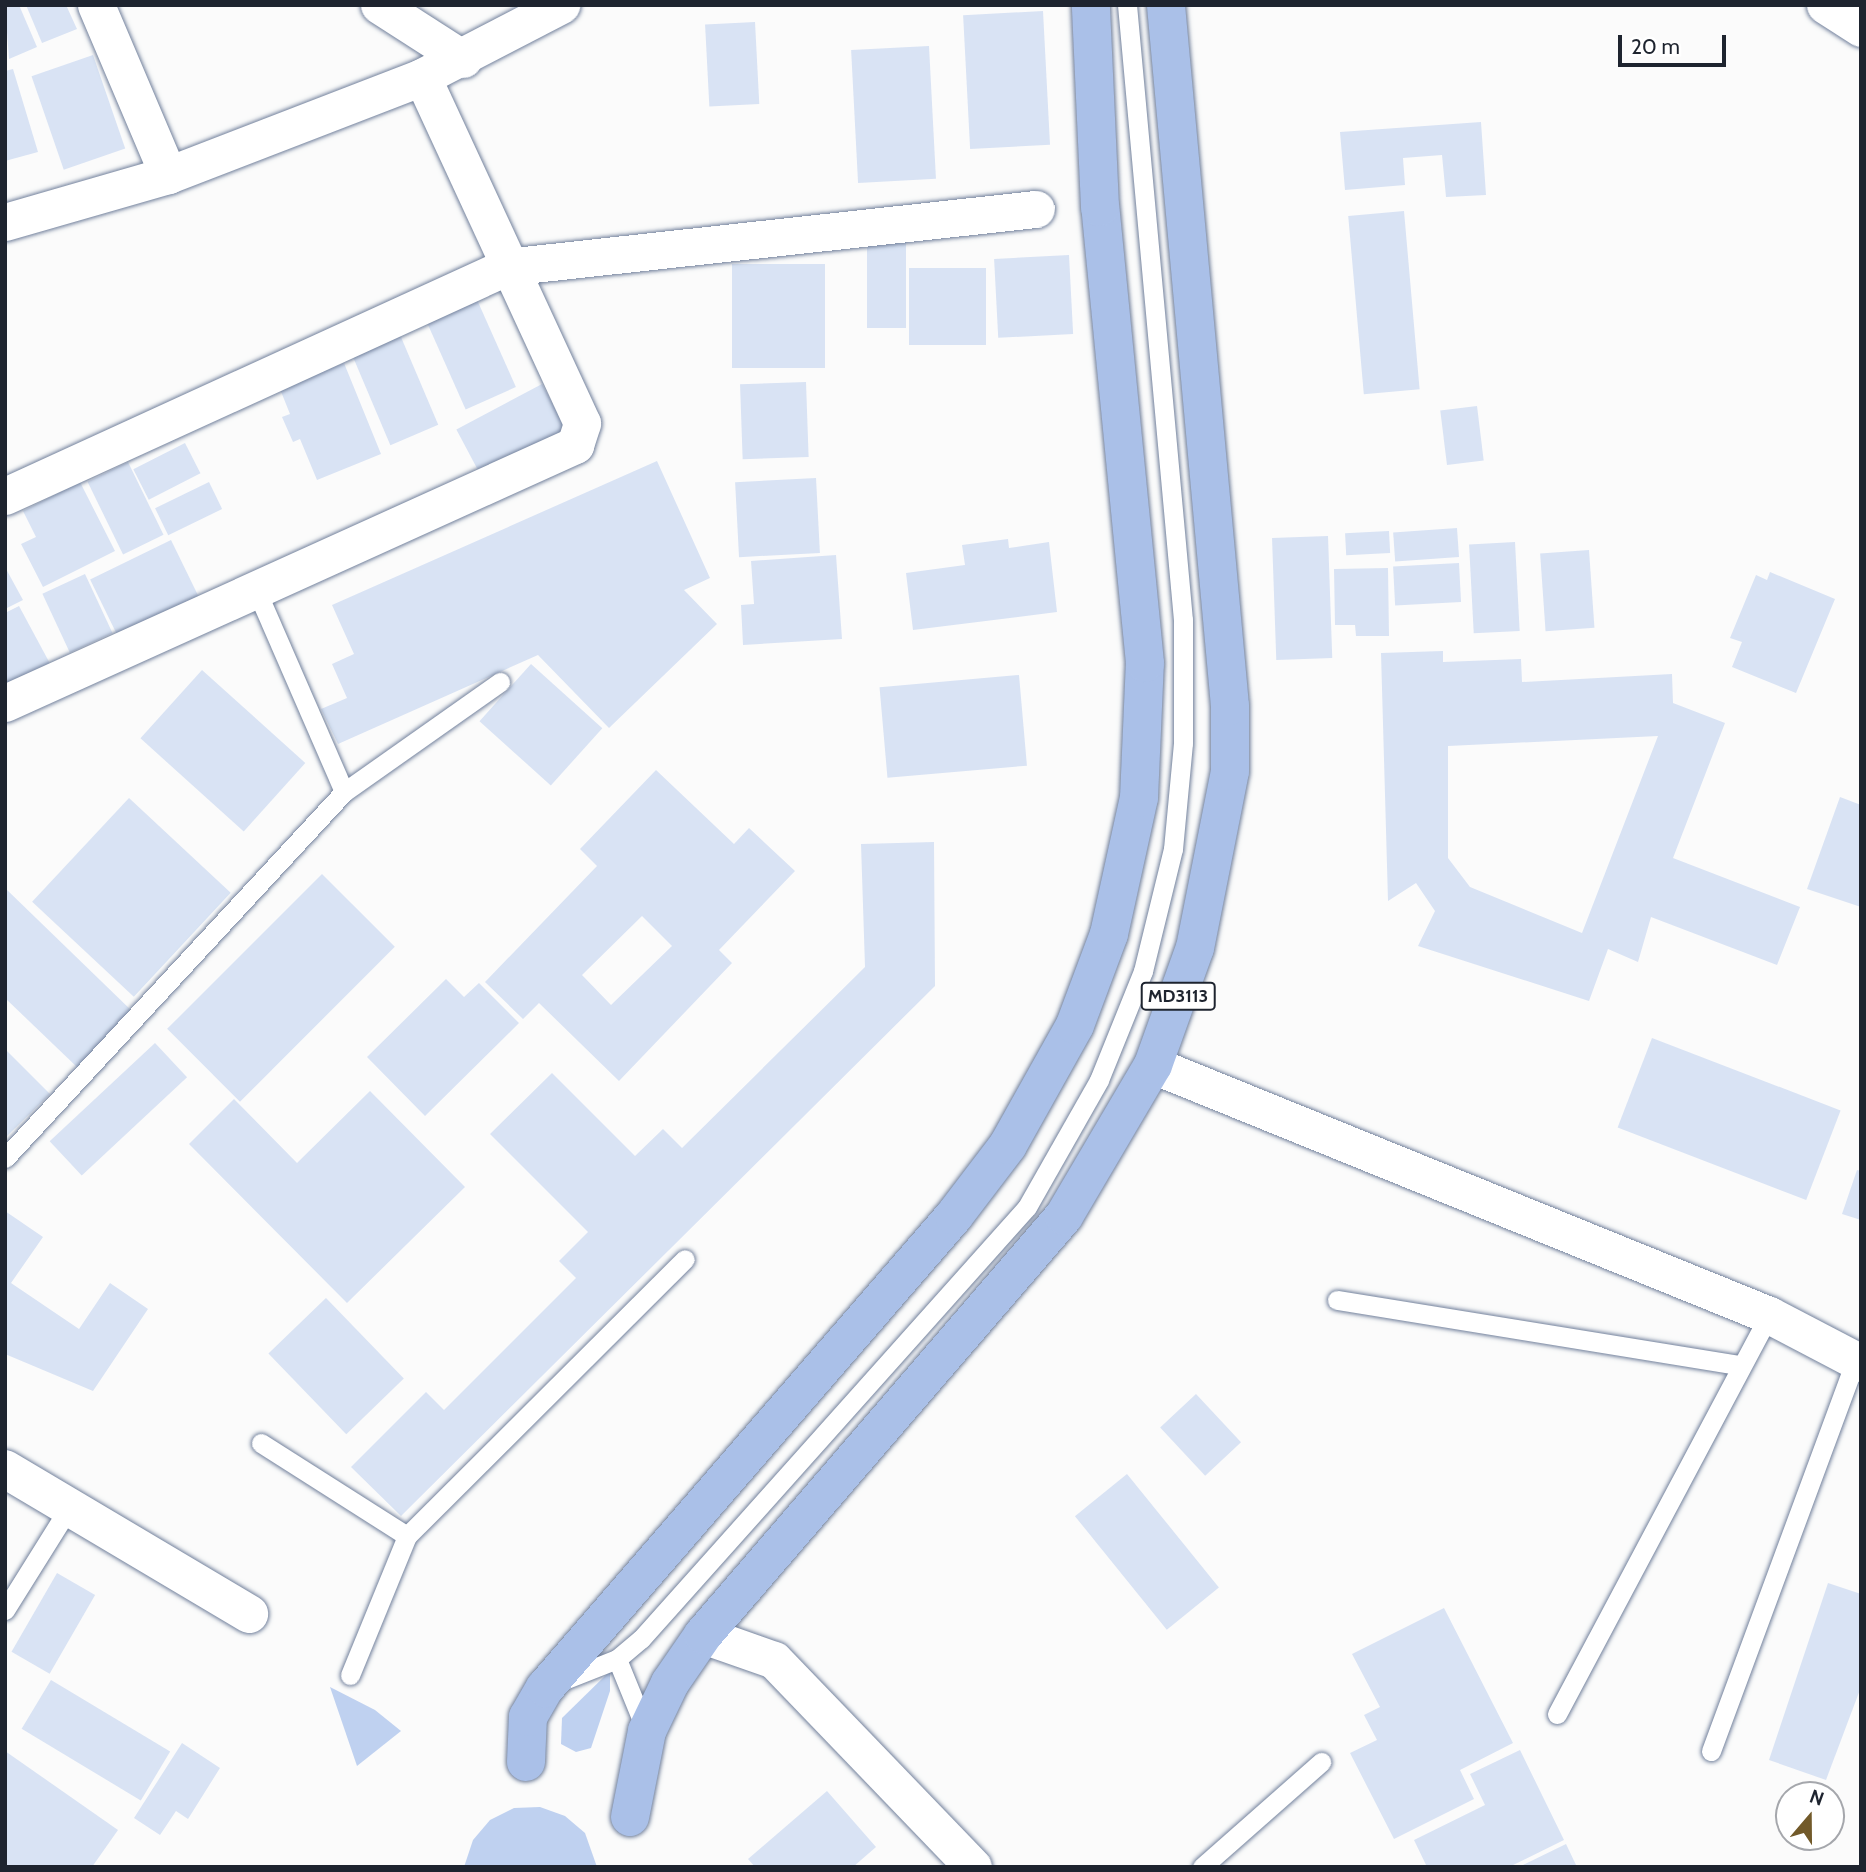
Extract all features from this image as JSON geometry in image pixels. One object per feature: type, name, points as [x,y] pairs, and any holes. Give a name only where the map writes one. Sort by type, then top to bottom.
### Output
[{"type":"main road","points":[[526,1762],[528,1717],[545,1688],[945,1227],[1008,1145],[1076,1025],[1110,934],[1139,798],[1145,663],[1100,206],[1091,5]]},
{"type":"main road","name":"MD3113","points":[[630,1817],[647,1731],[703,1635],[1064,1216],[1153,1065],[1195,948],[1230,771],[1230,706],[1166,5]]},
{"type":"street","points":[[96,5],[168,175]]},
{"type":"street","points":[[379,5],[463,59]]},
{"type":"street","points":[[5,222],[168,175],[422,77],[463,59],[561,5]]},
{"type":"street","points":[[1825,5],[1861,28]]},
{"type":"street","points":[[5,703],[255,587],[575,444],[582,423],[506,267],[422,77]]},
{"type":"street","points":[[5,496],[506,267],[1037,209]]},
{"type":"street","points":[[1153,1065],[1769,1315],[1858,1362]]},
{"type":"street","points":[[5,1469],[249,1614]]},
{"type":"street","points":[[703,1635],[774,1660],[973,1867]]},
{"type":"lane","points":[[545,1688],[617,1659],[706,1571],[1027,1207],[1100,1080],[1143,971],[1173,849],[1183,743],[1183,620],[1127,5]]},
{"type":"lane","points":[[255,587],[344,792]]},
{"type":"lane","points":[[5,1158],[344,792],[499,682]]},
{"type":"lane","points":[[350,1675],[407,1536],[685,1259]]},
{"type":"lane","points":[[1336,1300],[1740,1365]]},
{"type":"lane","points":[[1557,1714],[1740,1365],[1769,1315]]},
{"type":"lane","points":[[1711,1751],[1858,1362]]},
{"type":"lane","points":[[261,1443],[407,1536]]},
{"type":"lane","points":[[5,1610],[70,1506]]},
{"type":"lane","points":[[617,1659],[647,1731]]},
{"type":"lane","points":[[1202,1867],[1321,1762]]},
{"type":"shaded area","points":[[610,1671],[610,1691],[591,1748],[576,1752],[561,1744],[562,1718]]},
{"type":"shaded area","points":[[330,1687],[375,1710],[401,1731],[357,1766]]},
{"type":"shaded area","points":[[540,1807],[565,1816],[585,1833],[597,1867],[464,1867],[473,1840],[490,1820],[514,1808]]},
{"type":"building","points":[[5,5],[19,5],[37,47],[9,59]]},
{"type":"building","points":[[26,5],[66,5],[77,29],[42,43]]},
{"type":"building","points":[[1043,11],[1050,145],[970,149],[963,15]]},
{"type":"building","points":[[755,22],[759,104],[709,107],[705,25]]},
{"type":"building","points":[[929,46],[936,179],[858,183],[851,50]]},
{"type":"building","points":[[93,55],[125,149],[64,170],[32,76]]},
{"type":"building","points":[[13,69],[38,152],[5,161],[5,71]]},
{"type":"building","points":[[1481,122],[1486,195],[1446,197],[1442,155],[1403,158],[1405,185],[1345,190],[1340,132]]},
{"type":"building","points":[[1404,211],[1420,389],[1364,394],[1348,216]]},
{"type":"building","points":[[867,238],[906,238],[906,328],[867,328]]},
{"type":"building","points":[[1069,255],[1073,334],[998,338],[994,259]]},
{"type":"building","points":[[732,264],[825,264],[825,368],[732,368]]},
{"type":"building","points":[[909,268],[986,268],[986,345],[909,345]]},
{"type":"building","points":[[474,293],[516,387],[466,409],[424,315]]},
{"type":"building","points":[[398,330],[438,425],[390,445],[350,350]]},
{"type":"building","points":[[344,363],[381,454],[317,480],[300,439],[293,442],[282,417],[290,414],[280,389]]},
{"type":"building","points":[[806,382],[809,457],[743,459],[740,384]]},
{"type":"building","points":[[542,384],[568,433],[482,478],[456,430]]},
{"type":"building","points":[[1477,406],[1484,461],[1447,465],[1440,411]]},
{"type":"building","points":[[185,443],[200,473],[149,500],[133,469]]},
{"type":"building","points":[[657,461],[710,578],[684,590],[717,624],[609,728],[538,655],[338,744],[321,709],[347,698],[332,664],[354,654],[332,605]]},
{"type":"building","points":[[128,462],[164,535],[123,555],[88,482]]},
{"type":"building","points":[[816,478],[820,553],[739,557],[735,482]]},
{"type":"building","points":[[80,482],[115,551],[43,587],[21,544],[36,537],[23,511]]},
{"type":"building","points":[[209,482],[222,509],[168,535],[155,508]]},
{"type":"building","points":[[1457,528],[1459,557],[1395,561],[1393,532]]},
{"type":"building","points":[[1389,531],[1390,553],[1346,555],[1345,533]]},
{"type":"building","points":[[1328,536],[1332,658],[1276,660],[1272,538]]},
{"type":"building","points":[[1008,539],[1009,548],[1049,542],[1057,612],[913,630],[906,573],[965,565],[962,545]]},
{"type":"building","points":[[171,540],[200,599],[119,639],[90,579]]},
{"type":"building","points":[[1515,542],[1520,631],[1474,633],[1469,544]]},
{"type":"building","points":[[1589,550],[1594,628],[1546,631],[1540,553]]},
{"type":"building","points":[[836,555],[842,639],[743,645],[741,605],[754,604],[751,561]]},
{"type":"building","points":[[1459,563],[1461,602],[1395,605],[1393,566]]},
{"type":"building","points":[[5,567],[23,600],[5,609]]},
{"type":"building","points":[[1388,568],[1389,636],[1356,636],[1355,625],[1335,625],[1334,569]]},
{"type":"building","points":[[1770,572],[1835,599],[1796,693],[1732,667],[1742,642],[1730,638],[1756,575],[1767,580]]},
{"type":"building","points":[[85,574],[112,633],[70,653],[42,594]]},
{"type":"building","points":[[19,606],[54,671],[5,694],[5,613]]},
{"type":"building","points":[[1443,651],[1443,662],[1521,659],[1522,682],[1672,674],[1673,703],[1725,723],[1673,858],[1800,907],[1777,965],[1651,917],[1638,962],[1608,949],[1589,1001],[1418,946],[1435,911],[1416,883],[1388,901],[1381,653]],"holes":[[[1658,736],[1582,933],[1470,887],[1448,858],[1448,746]]]},
{"type":"building","points":[[531,664],[602,728],[551,785],[479,721]]},
{"type":"building","points":[[202,670],[305,763],[244,831],[140,738]]},
{"type":"building","points":[[1019,675],[1027,766],[887,778],[880,687]]},
{"type":"building","points":[[656,770],[734,844],[749,828],[795,871],[719,950],[732,963],[619,1081],[539,1003],[523,1019],[485,982],[597,866],[580,849]],"holes":[[[642,916],[672,946],[611,1005],[582,975]]]},
{"type":"building","points":[[1840,797],[1861,805],[1861,907],[1807,889]]},
{"type":"building","points":[[129,798],[231,893],[134,997],[32,902]]},
{"type":"building","points":[[934,842],[935,986],[401,1516],[351,1467],[426,1392],[444,1410],[576,1278],[559,1261],[588,1232],[490,1134],[552,1073],[635,1156],[663,1129],[682,1148],[865,967],[861,844]]},
{"type":"building","points":[[322,874],[395,947],[240,1102],[167,1029]]},
{"type":"building","points":[[5,888],[133,1012],[78,1068],[5,998]]},
{"type":"building","points":[[446,979],[464,997],[479,983],[519,1023],[425,1116],[367,1057]]},
{"type":"building","points":[[1652,1038],[1841,1110],[1806,1200],[1618,1128]]},
{"type":"building","points":[[155,1043],[187,1077],[82,1176],[50,1141]]},
{"type":"building","points":[[5,1049],[50,1094],[5,1138]]},
{"type":"building","points":[[370,1091],[465,1187],[347,1303],[189,1144],[234,1099],[297,1163]]},
{"type":"building","points":[[1857,1170],[1861,1171],[1861,1220],[1842,1214]]},
{"type":"building","points":[[5,1211],[43,1237],[11,1283],[79,1329],[110,1283],[148,1309],[93,1391],[5,1354]]},
{"type":"building","points":[[326,1298],[404,1379],[346,1434],[268,1354]]},
{"type":"building","points":[[1196,1394],[1241,1442],[1205,1476],[1160,1427]]},
{"type":"building","points":[[1127,1474],[1219,1587],[1167,1630],[1075,1516]]},
{"type":"building","points":[[57,1573],[95,1595],[50,1674],[12,1652]]},
{"type":"building","points":[[1828,1583],[1861,1594],[1861,1687],[1826,1780],[1769,1760]]},
{"type":"building","points":[[1444,1608],[1513,1743],[1460,1770],[1474,1799],[1394,1839],[1350,1753],[1377,1740],[1364,1715],[1380,1707],[1352,1654]]},
{"type":"building","points":[[51,1680],[170,1752],[141,1800],[22,1729]]},
{"type":"building","points":[[182,1743],[220,1768],[188,1819],[176,1811],[160,1835],[134,1818]]},
{"type":"building","points":[[1520,1750],[1564,1840],[1509,1867],[1427,1867],[1414,1840],[1485,1805],[1470,1774]]},
{"type":"building","points":[[5,1751],[118,1830],[92,1867],[5,1867]]},
{"type":"building","points":[[827,1791],[876,1847],[853,1867],[755,1867],[748,1859]]},
{"type":"building","points":[[1566,1844],[1577,1867],[1519,1867]]}]
